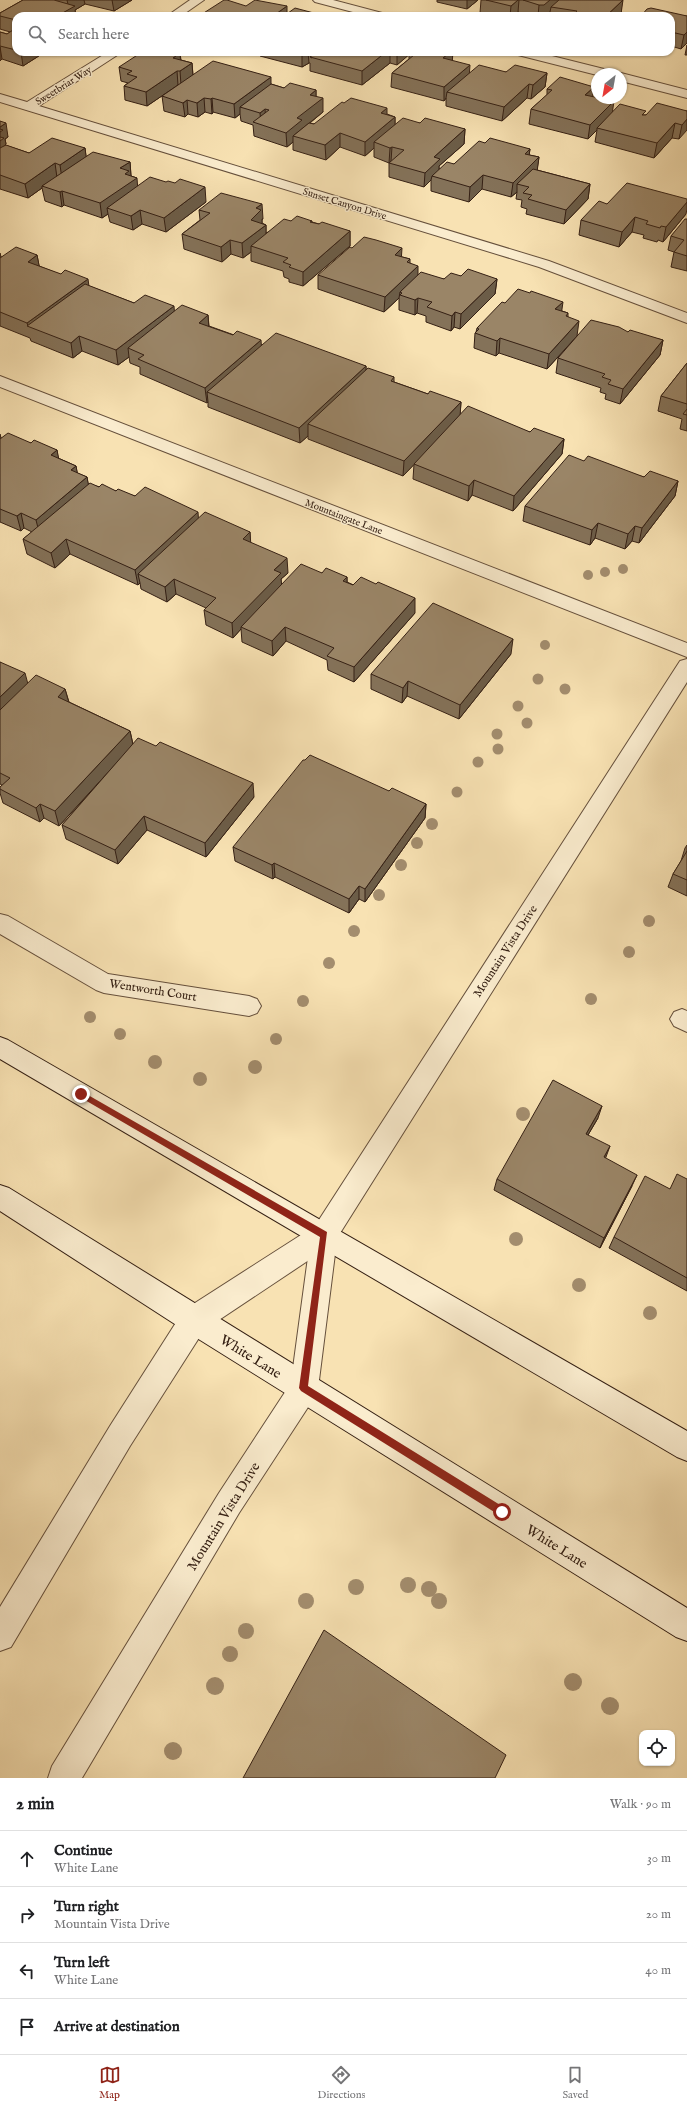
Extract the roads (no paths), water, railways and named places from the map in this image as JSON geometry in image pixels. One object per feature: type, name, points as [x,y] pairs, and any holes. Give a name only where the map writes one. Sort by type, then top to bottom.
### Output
[{"type":"street","points":[[179,12],[198,0]]},
{"type":"street","points":[[319,0],[366,12]]},
{"type":"street","name":"Sweetbriar Way","points":[[30,106],[110,56]]},
{"type":"street","points":[[538,56],[591,70]]},
{"type":"street","points":[[627,79],[687,94]]},
{"type":"street","name":"Sunset Canyon Drive","points":[[0,98],[544,264],[687,318]]},
{"type":"street","name":"Mountaingate Lane","points":[[0,381],[687,650]]},
{"type":"street","name":"Mountain Vista Drive","points":[[0,1636],[120,1436],[194,1320],[324,1235],[687,666]]},
{"type":"street","name":"Wentworth Court","points":[[0,923],[104,983],[249,1006]]},
{"type":"street","points":[[0,1047],[687,1447]]},
{"type":"street","name":"White Lane","points":[[0,1197],[194,1320],[687,1626]]},
{"type":"street","name":"Mountain Vista Drive","points":[[64,1778],[229,1503],[304,1388],[324,1235]]}]
